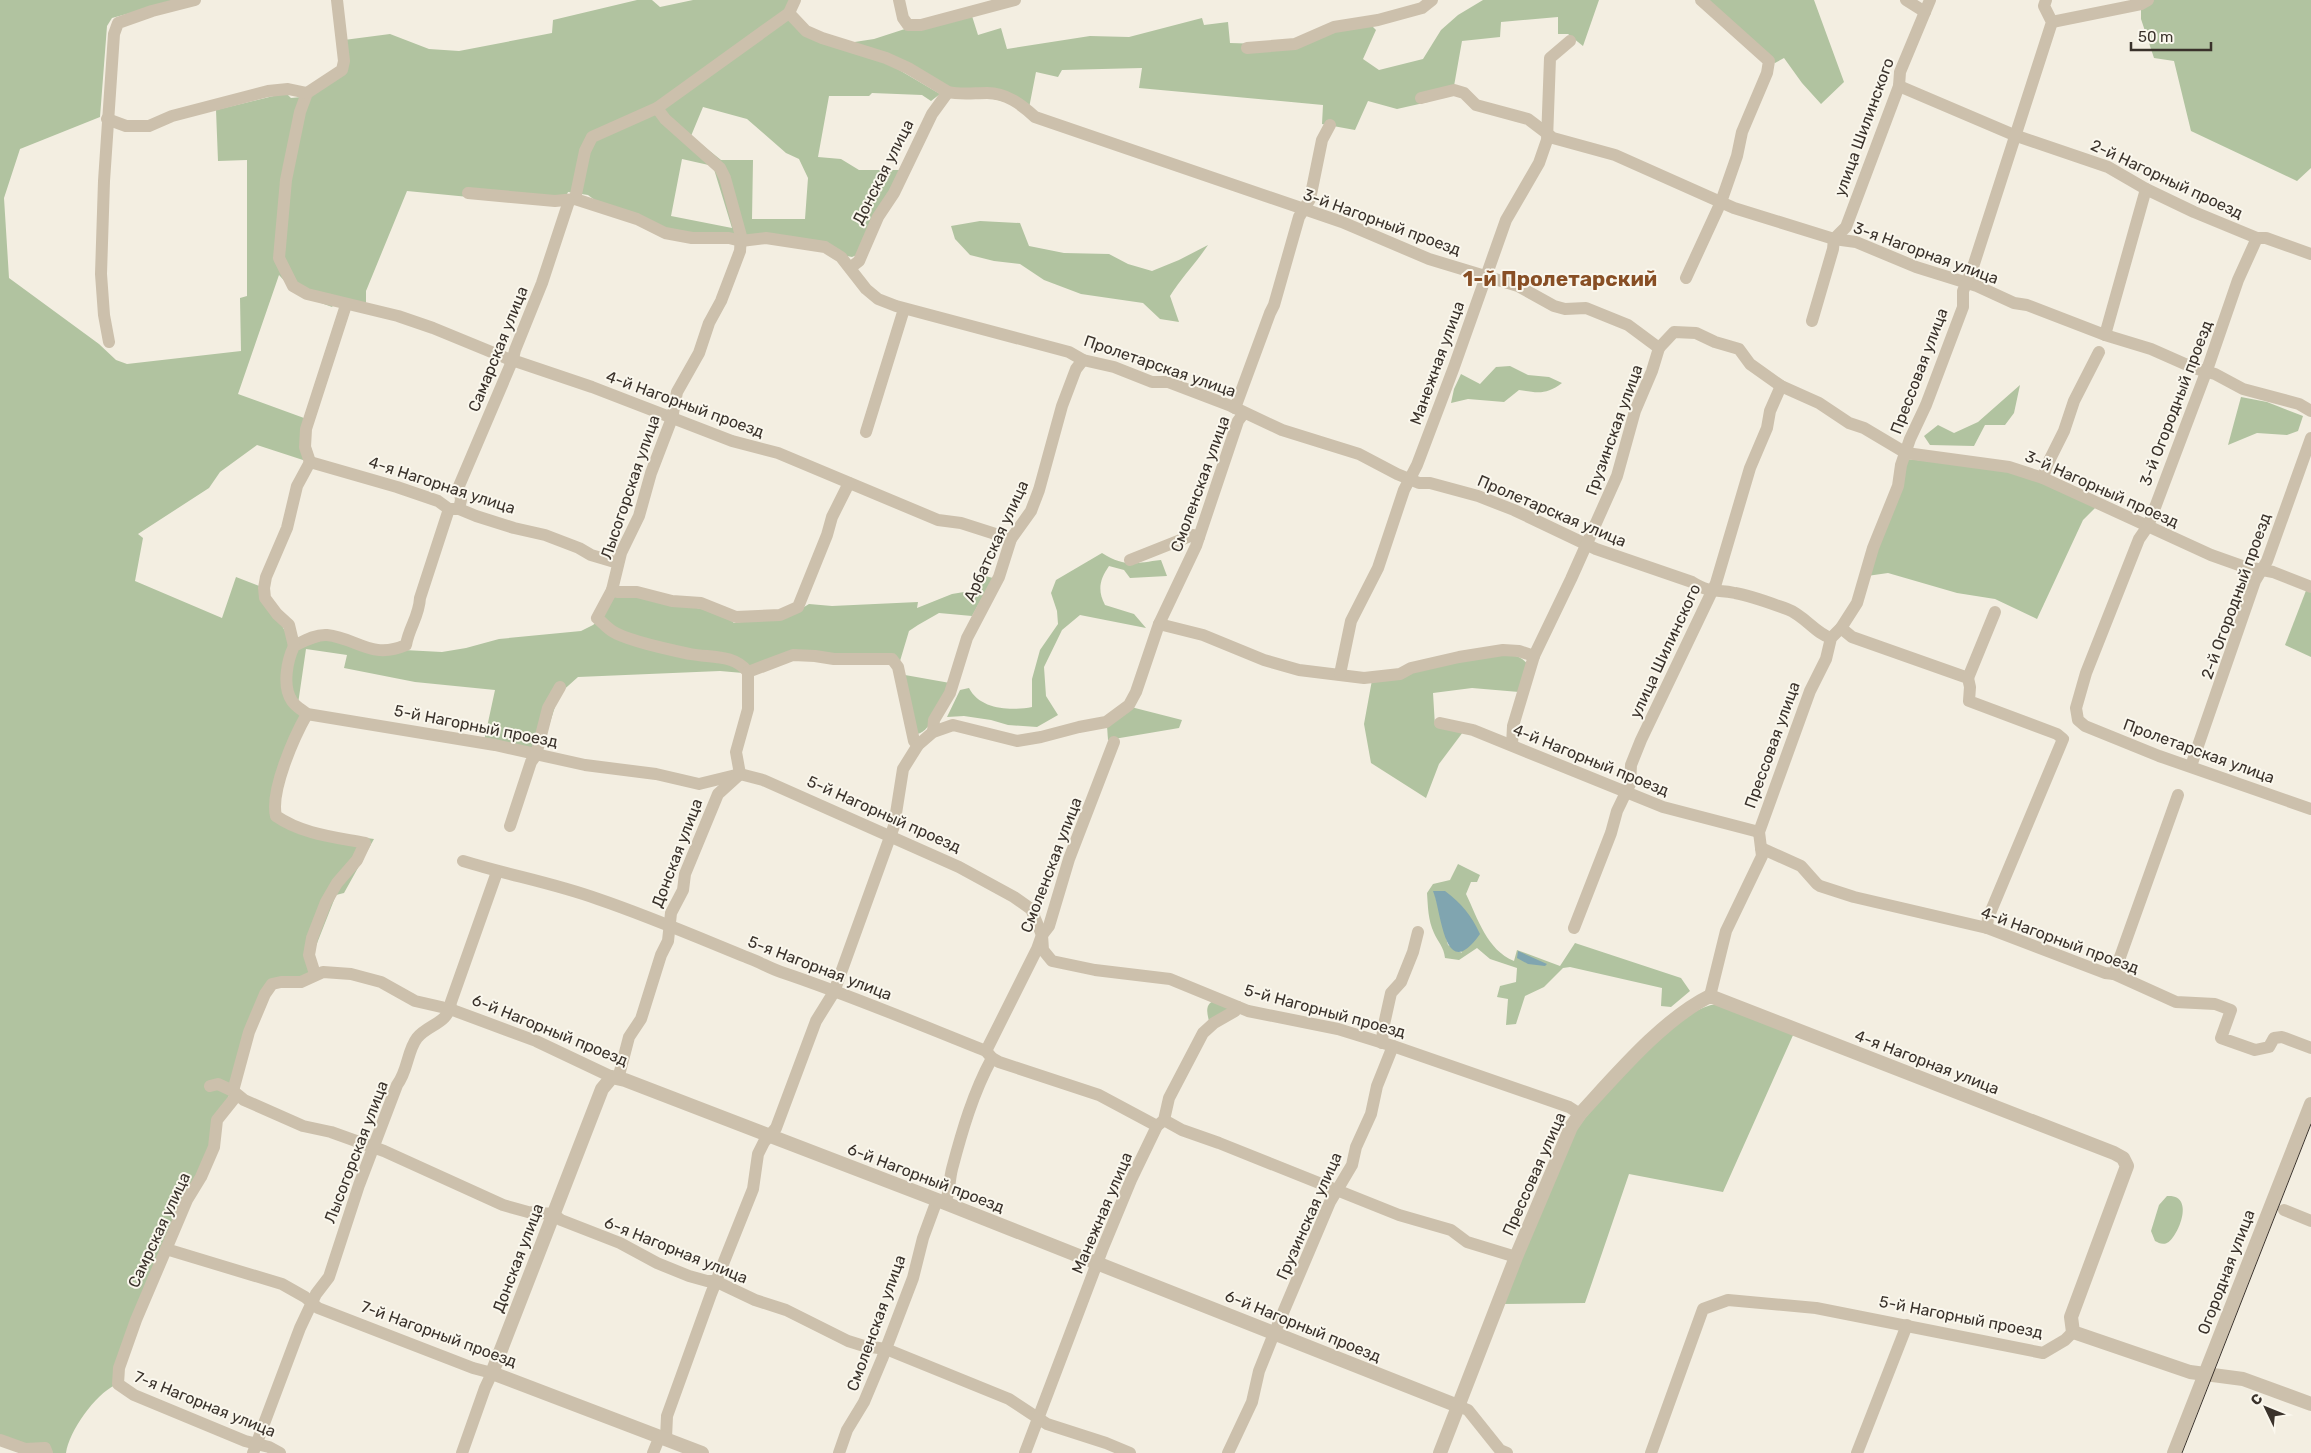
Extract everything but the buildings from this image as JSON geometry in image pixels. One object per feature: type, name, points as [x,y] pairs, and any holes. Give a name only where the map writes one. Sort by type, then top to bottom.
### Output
[{"type":"street","points":[[109,342],[104,315],[101,274],[107,119],[113,41],[118,23],[152,11],[195,0]]},
{"type":"street","points":[[107,119],[126,126],[149,126],[172,116],[268,91],[288,89],[307,93],[342,70],[344,61],[337,0]]},
{"type":"street","points":[[657,108],[789,13],[795,0]]},
{"type":"street","points":[[899,0],[903,18],[908,25],[921,25],[1015,0]]},
{"type":"street","points":[[1246,48],[1295,44],[1334,26],[1387,17],[1422,8],[1432,0]]},
{"type":"street","points":[[1686,278],[1721,202],[1737,156],[1742,132],[1767,73],[1769,61],[1701,0]]},
{"type":"street","points":[[1906,0],[1924,12]]},
{"type":"street","name":"улица Шилинского","points":[[1812,321],[1833,249],[1834,239],[1846,227],[1899,86],[1900,72],[1930,0]]},
{"type":"street","points":[[2046,0],[2044,6],[2052,22],[2141,4],[2148,0]]},
{"type":"street","points":[[789,13],[806,31],[908,68],[948,92]]},
{"type":"street","name":"Прессовая улица","points":[[1440,1453],[1516,1258],[1571,1127],[1580,1114],[1658,1033],[1695,1003],[1710,996],[1726,931],[1762,856],[1759,832],[1810,691],[1826,659],[1831,638],[1841,628],[1857,603],[1873,548],[1898,486],[1901,465],[1963,307],[1966,282],[1972,270],[2052,22]]},
{"type":"street","name":"Манежная улица","points":[[1340,674],[1351,621],[1378,568],[1404,490],[1454,367],[1506,220],[1539,163],[1547,140],[1550,58],[1570,40]]},
{"type":"street","name":"2-й Нагорный проезд","points":[[1899,86],[2014,135],[2108,167],[2146,189],[2194,212],[2257,238],[2266,238],[2311,254]]},
{"type":"street","name":"3-я Нагорная улица","points":[[1421,98],[1454,90],[1464,93],[1476,105],[1528,119],[1553,138],[1630,160],[1721,202],[1834,239],[1856,242],[1916,267],[1966,282],[2014,303],[2027,305],[2105,335],[2151,349],[2206,372],[2216,374],[2242,388],[2299,404],[2311,411]]},
{"type":"street","name":"3-й Нагорный проезд","points":[[948,92],[955,94],[990,93],[1015,100],[1035,117],[1342,222],[1429,259],[1518,286],[1554,306],[1564,309],[1586,308],[1628,326],[1659,348],[1674,332],[1696,333],[1715,342],[1739,349],[1750,364],[1781,386],[1820,403],[1906,453],[2009,467],[2043,478],[2211,555],[2273,572],[2311,587]]},
{"type":"street","name":"Донская улица","points":[[850,268],[859,261],[878,217],[894,193],[932,114],[948,92]]},
{"type":"street","name":"4-й Нагорный проезд","points":[[307,93],[300,112],[286,180],[278,258],[293,286],[307,294],[346,305],[398,316],[732,441],[778,453],[938,520],[961,523],[1011,539]]},
{"type":"street","name":"Самарская улица","points":[[294,646],[310,638],[326,634],[360,647],[393,651],[406,645],[407,637],[420,611],[420,598],[454,509],[461,500],[459,486],[513,360],[515,350],[542,283],[572,200],[585,151],[592,137],[657,108]]},
{"type":"street","name":"Лысогорская улица","points":[[657,108],[665,119],[720,168],[725,178],[741,241],[740,251],[698,353],[676,392],[672,418],[651,473],[639,516],[621,553],[612,590],[598,618],[612,632],[691,654],[728,659],[743,665],[748,672]]},
{"type":"street","name":"Смоленская улица","points":[[933,732],[953,725],[1017,741],[1106,722],[1129,705],[1136,692],[1159,624],[1199,537],[1238,421],[1303,209],[1310,200],[1322,140],[1330,125]]},
{"type":"street","points":[[2105,335],[2146,189]]},
{"type":"street","name":"Пролетарская улица","points":[[468,193],[572,200],[636,220],[665,233],[692,238],[729,238],[741,241],[766,238],[825,247],[840,257],[866,289],[878,299],[904,308],[1069,352],[1083,360],[1114,367],[1152,382],[1168,382],[1240,410],[1282,430],[1359,454],[1410,479],[1478,496],[1514,510],[1587,544],[1692,582],[1712,592],[1735,593],[1789,610],[1831,638]]},
{"type":"street","name":"3-й Огородный проезд","points":[[2078,720],[2076,708],[2086,673],[2139,539],[2148,526],[2206,372],[2238,280],[2257,238]]},
{"type":"street","points":[[315,974],[309,955],[312,938],[326,902],[337,883],[357,860],[365,843],[310,832],[286,823],[276,816],[273,806],[277,785],[307,714],[292,701],[287,689],[286,679],[294,646],[288,625],[277,614],[266,598],[264,588],[266,577],[287,528],[298,486],[310,462],[305,447],[306,429],[346,305]]},
{"type":"street","points":[[866,432],[904,308]]},
{"type":"street","name":"Грузинская улица","points":[[1512,745],[1513,726],[1534,656],[1617,476],[1635,411],[1652,371],[1659,348]]},
{"type":"street","points":[[2043,478],[2064,432],[2074,401],[2100,352]]},
{"type":"street","name":"Арбатская улица","points":[[933,732],[934,720],[950,692],[967,638],[999,577],[1011,539],[1032,511],[1040,490],[1062,406],[1076,369],[1083,360]]},
{"type":"street","name":"улица Шилинского","points":[[1574,928],[1611,833],[1617,811],[1630,784],[1631,766],[1641,740],[1712,592],[1750,468],[1767,428],[1770,411],[1781,386]]},
{"type":"street","name":"2-й Огородный проезд","points":[[2191,766],[2261,570],[2267,561],[2311,438]]},
{"type":"street","name":"4-я Нагорная улица","points":[[310,462],[397,487],[491,521],[546,535],[579,548],[591,555],[618,563]]},
{"type":"street","points":[[612,590],[617,592],[637,592],[672,601],[701,603],[736,617],[780,615],[798,606],[827,535],[832,517],[849,483]]},
{"type":"street","points":[[1130,560],[1193,535],[1199,537]]},
{"type":"street","points":[[1987,928],[1988,918],[2063,739],[2057,734],[1969,701],[1970,688],[1968,678],[1995,612]]},
{"type":"street","points":[[1159,624],[1203,635],[1264,660],[1299,670],[1364,678],[1400,674],[1411,668],[1459,657],[1503,650],[1519,651],[1534,656]]},
{"type":"street","points":[[1841,628],[1852,637],[1968,678]]},
{"type":"street","points":[[740,774],[736,752],[748,708],[748,672],[794,655],[834,659],[892,659],[898,667],[914,741],[918,745]]},
{"type":"street","points":[[510,826],[531,762],[536,755],[548,708],[560,687]]},
{"type":"street","name":"5-й Нагорный проезд","points":[[307,714],[495,745],[585,765],[656,774],[699,784],[740,774],[763,780],[983,878],[1014,897],[1031,910],[1042,935],[1043,950],[1052,961],[1095,970],[1170,979],[1238,1007],[1338,1029],[1387,1044],[1560,1104],[1580,1114]]},
{"type":"street","name":"Пролетарская улица","points":[[2078,720],[2085,726],[2159,756],[2311,809]]},
{"type":"street","name":"4-й Нагорный проезд","points":[[1440,724],[1473,730],[1663,807],[1759,832]]},
{"type":"street","points":[[653,1453],[663,1437],[667,1416],[715,1282],[753,1189],[758,1154],[769,1135],[776,1128],[816,1021],[834,992],[889,835],[894,826],[903,769],[918,745],[933,732]]},
{"type":"street","name":"Смоленская улица","points":[[839,1453],[847,1430],[864,1402],[886,1348],[913,1278],[923,1238],[941,1202],[949,1196],[952,1171],[975,1092],[989,1055],[1042,935],[1049,926],[1069,859],[1114,742]]},
{"type":"street","name":"Донская улица","points":[[462,1453],[485,1388],[602,1089],[615,1078],[629,1037],[641,1019],[661,955],[668,941],[670,913],[683,890],[685,874],[718,794],[740,774]]},
{"type":"street","points":[[2114,974],[2178,795]]},
{"type":"street","name":"4-й Нагорный проезд","points":[[1762,848],[1801,866],[1816,884],[1820,886],[1854,897],[1906,909],[1915,909],[1987,928],[2106,973],[2114,974],[2176,1002],[2215,1004],[2231,1010],[2221,1038],[2255,1050],[2269,1047],[2274,1038],[2282,1037],[2311,1048]]},
{"type":"street","name":"5-я Нагорная улица","points":[[463,861],[497,872],[523,876],[571,890],[660,921],[1041,1077],[1099,1095],[1160,1123],[1219,1143],[1399,1215],[1451,1230],[1467,1242],[1516,1258]]},
{"type":"street","name":"Лысогорская улица","points":[[255,1448],[312,1303],[329,1277],[374,1147],[418,1037],[444,1019],[450,1009],[497,872]]},
{"type":"street","name":"Грузинская улица","points":[[1228,1453],[1252,1402],[1259,1371],[1330,1202],[1352,1165],[1356,1147],[1370,1114],[1387,1044],[1383,1029],[1391,994],[1401,982],[1413,952],[1418,932]]},
{"type":"street","name":"6-й Нагорный проезд","points":[[315,974],[322,972],[365,977],[381,982],[426,1005],[450,1009],[536,1041],[615,1078],[769,1135],[1468,1410],[1500,1450],[1507,1453]]},
{"type":"street","name":"Самрская улица","points":[[118,1384],[119,1368],[136,1320],[186,1200],[201,1177],[214,1147],[217,1120],[235,1093],[249,1032],[265,994],[272,984],[301,982],[315,974]]},
{"type":"street","name":"4-я Нагорная улица","points":[[1710,996],[2114,1153],[2122,1158],[2127,1166],[2071,1317],[2073,1332]]},
{"type":"street","name":"Манежная улица","points":[[1025,1453],[1131,1180],[1160,1123],[1169,1098],[1203,1033],[1238,1007]]},
{"type":"street","name":"6-я Нагорная улица","points":[[210,1086],[218,1084],[303,1126],[331,1132],[374,1147],[503,1205],[528,1212],[553,1214],[689,1276],[707,1282],[715,1282],[755,1300],[786,1310],[848,1341],[864,1346],[886,1348],[1009,1399],[1047,1424],[1106,1442],[1130,1453]]},
{"type":"street","name":"Огородная улица","points":[[2174,1453],[2311,1104]]},
{"type":"street","points":[[2284,1210],[2311,1221]]},
{"type":"street","name":"7-й Нагорный проезд","points":[[166,1249],[282,1284],[318,1308],[702,1453]]},
{"type":"street","name":"5-й Нагорный проезд","points":[[1651,1453],[1703,1309],[1728,1300],[1816,1308],[2043,1354],[2065,1340],[2073,1332]]},
{"type":"street","points":[[1857,1453],[1907,1325]]},
{"type":"street","points":[[2073,1332],[2190,1372],[2243,1379],[2311,1404]]},
{"type":"street","name":"7-я Нагорная улица","points":[[118,1384],[134,1395],[245,1441],[255,1448],[280,1453]]},
{"type":"street","points":[[0,1440],[25,1449],[45,1448],[47,1453]]},
{"type":"green space","points":[[0,0],[178,0],[112,18],[107,26],[100,117],[20,149],[4,198],[9,278],[99,344],[116,360],[127,364],[241,351],[240,298],[247,296],[247,160],[218,161],[216,110],[286,93],[291,98],[312,96],[346,71],[344,40],[390,34],[429,49],[459,51],[552,33],[553,20],[637,0],[652,0],[660,7],[693,0],[790,0],[792,24],[884,61],[940,94],[931,101],[922,95],[872,93],[869,96],[829,96],[818,157],[841,159],[859,170],[903,170],[859,254],[852,257],[744,235],[692,233],[666,228],[596,201],[588,195],[568,192],[562,206],[407,191],[366,291],[366,303],[337,300],[332,307],[305,297],[291,288],[279,275],[238,394],[304,418],[303,460],[257,445],[220,472],[209,488],[138,534],[143,538],[135,581],[222,618],[236,577],[262,587],[290,641],[283,679],[302,717],[277,806],[278,813],[311,830],[374,839],[344,893],[336,895],[312,956],[309,975],[271,983],[232,1086],[212,1147],[115,1385],[99,1397],[84,1414],[72,1434],[66,1453],[39,1453],[0,1443]],"holes":[[[703,107],[747,119],[786,153],[799,159],[808,178],[805,219],[752,219],[753,160],[721,160],[691,136]],[[682,159],[713,166],[732,228],[671,216]]]},
{"type":"green space","points":[[1483,0],[1599,0],[1583,46],[1568,34],[1558,34],[1558,17],[1501,22],[1500,37],[1462,41],[1454,86],[1428,102],[1397,109],[1368,101],[1355,130],[1322,124],[1323,105],[1139,88],[1142,68],[1062,70],[1058,77],[1036,72],[1029,108],[950,88],[848,43],[874,39],[908,28],[972,16],[978,35],[1001,28],[1007,49],[1090,36],[1129,37],[1202,18],[1204,25],[1228,22],[1230,43],[1263,44],[1372,26],[1376,30],[1363,59],[1379,70],[1423,59],[1441,30],[1458,15]]},
{"type":"green space","points":[[1708,0],[1814,0],[1844,82],[1821,104],[1802,83],[1784,58],[1775,63]]},
{"type":"green space","points":[[2153,0],[2311,0],[2311,168],[2297,181],[2191,131],[2174,61],[2154,58],[2141,19],[2141,7]]},
{"type":"green space","points":[[980,221],[1020,223],[1029,246],[1064,253],[1109,254],[1128,264],[1152,271],[1208,245],[1170,296],[1179,322],[1160,319],[1143,303],[1081,294],[1044,280],[1020,264],[994,261],[970,255],[955,239],[951,226]]},
{"type":"green space","points":[[1510,366],[1528,375],[1549,377],[1562,383],[1551,390],[1542,392],[1519,390],[1504,402],[1468,399],[1451,403],[1454,389],[1461,374],[1480,384],[1496,367]]},
{"type":"green space","points":[[2020,385],[2014,413],[2005,425],[1985,425],[1974,446],[1930,445],[1924,436],[1938,425],[1954,433],[1978,422]]},
{"type":"green space","points":[[2241,397],[2267,402],[2303,416],[2298,431],[2287,435],[2257,433],[2228,445]]},
{"type":"green space","points":[[1907,459],[2008,470],[2042,482],[2096,507],[2083,520],[2037,619],[1995,599],[1957,593],[1888,573],[1867,576]]},
{"type":"green space","points":[[1102,553],[1124,563],[1161,560],[1167,576],[1130,578],[1124,570],[1109,566],[1103,575],[1100,589],[1105,605],[1134,614],[1146,628],[1080,615],[1062,630],[1044,667],[1046,696],[1058,715],[1037,727],[1008,725],[964,716],[947,717],[960,690],[969,688],[974,695],[988,705],[1006,709],[1032,707],[1032,679],[1040,650],[1058,624],[1057,611],[1051,593],[1056,580]]},
{"type":"green space","points":[[981,575],[993,578],[972,616],[939,613],[918,625],[909,631],[900,661],[834,657],[814,652],[743,673],[720,671],[578,677],[559,694],[541,751],[484,741],[495,690],[415,682],[344,668],[347,655],[306,649],[298,704],[290,689],[294,653],[298,648],[326,639],[404,650],[442,652],[499,639],[581,631],[600,619],[612,598],[617,596],[636,596],[722,613],[734,623],[791,615],[809,604],[832,606],[918,602],[917,608],[952,594],[970,591]]},
{"type":"green space","points":[[2307,588],[2311,590],[2311,657],[2285,645]]},
{"type":"green space","points":[[1512,655],[1523,660],[1527,664],[1519,692],[1472,688],[1433,693],[1435,726],[1463,732],[1439,764],[1426,798],[1371,763],[1364,724],[1372,680],[1480,656]]},
{"type":"green space","points":[[905,675],[950,683],[928,727],[917,734]]},
{"type":"green space","points":[[1131,707],[1182,720],[1179,728],[1108,740],[1107,726]]},
{"type":"green space","points":[[1458,864],[1480,875],[1477,882],[1471,882],[1466,894],[1490,942],[1505,956],[1514,961],[1517,950],[1560,966],[1575,943],[1681,978],[1690,991],[1671,1007],[1661,1006],[1662,988],[1570,967],[1563,968],[1544,987],[1525,996],[1516,1024],[1506,1025],[1508,999],[1497,997],[1500,986],[1516,982],[1517,968],[1490,959],[1477,948],[1459,960],[1445,958],[1432,928],[1427,893],[1433,884],[1450,880]],"holes":[[[1434,891],[1462,953],[1448,945]]]},
{"type":"green space","points":[[1213,1001],[1232,1009],[1209,1021],[1208,1007]]},
{"type":"green space","points":[[1711,1005],[1723,1005],[1794,1033],[1723,1192],[1629,1174],[1585,1303],[1502,1304],[1575,1132],[1598,1102],[1664,1034],[1686,1017]]},
{"type":"green space","points":[[2167,1196],[2176,1197],[2181,1202],[2183,1209],[2175,1234],[2171,1240],[2162,1244],[2155,1241],[2151,1231],[2159,1205]]},
{"type":"water","points":[[1433,891],[1445,891],[1461,905],[1473,921],[1480,934],[1468,948],[1459,952],[1452,949],[1446,940]]},
{"type":"water","points":[[1518,951],[1547,964],[1545,966],[1528,964],[1517,958]]},
{"type":"tram line","points":[[2182,1453],[2311,1124]]},
{"type":"district","name":"1-й Пролетарский","points":[[1560,278]]}]
